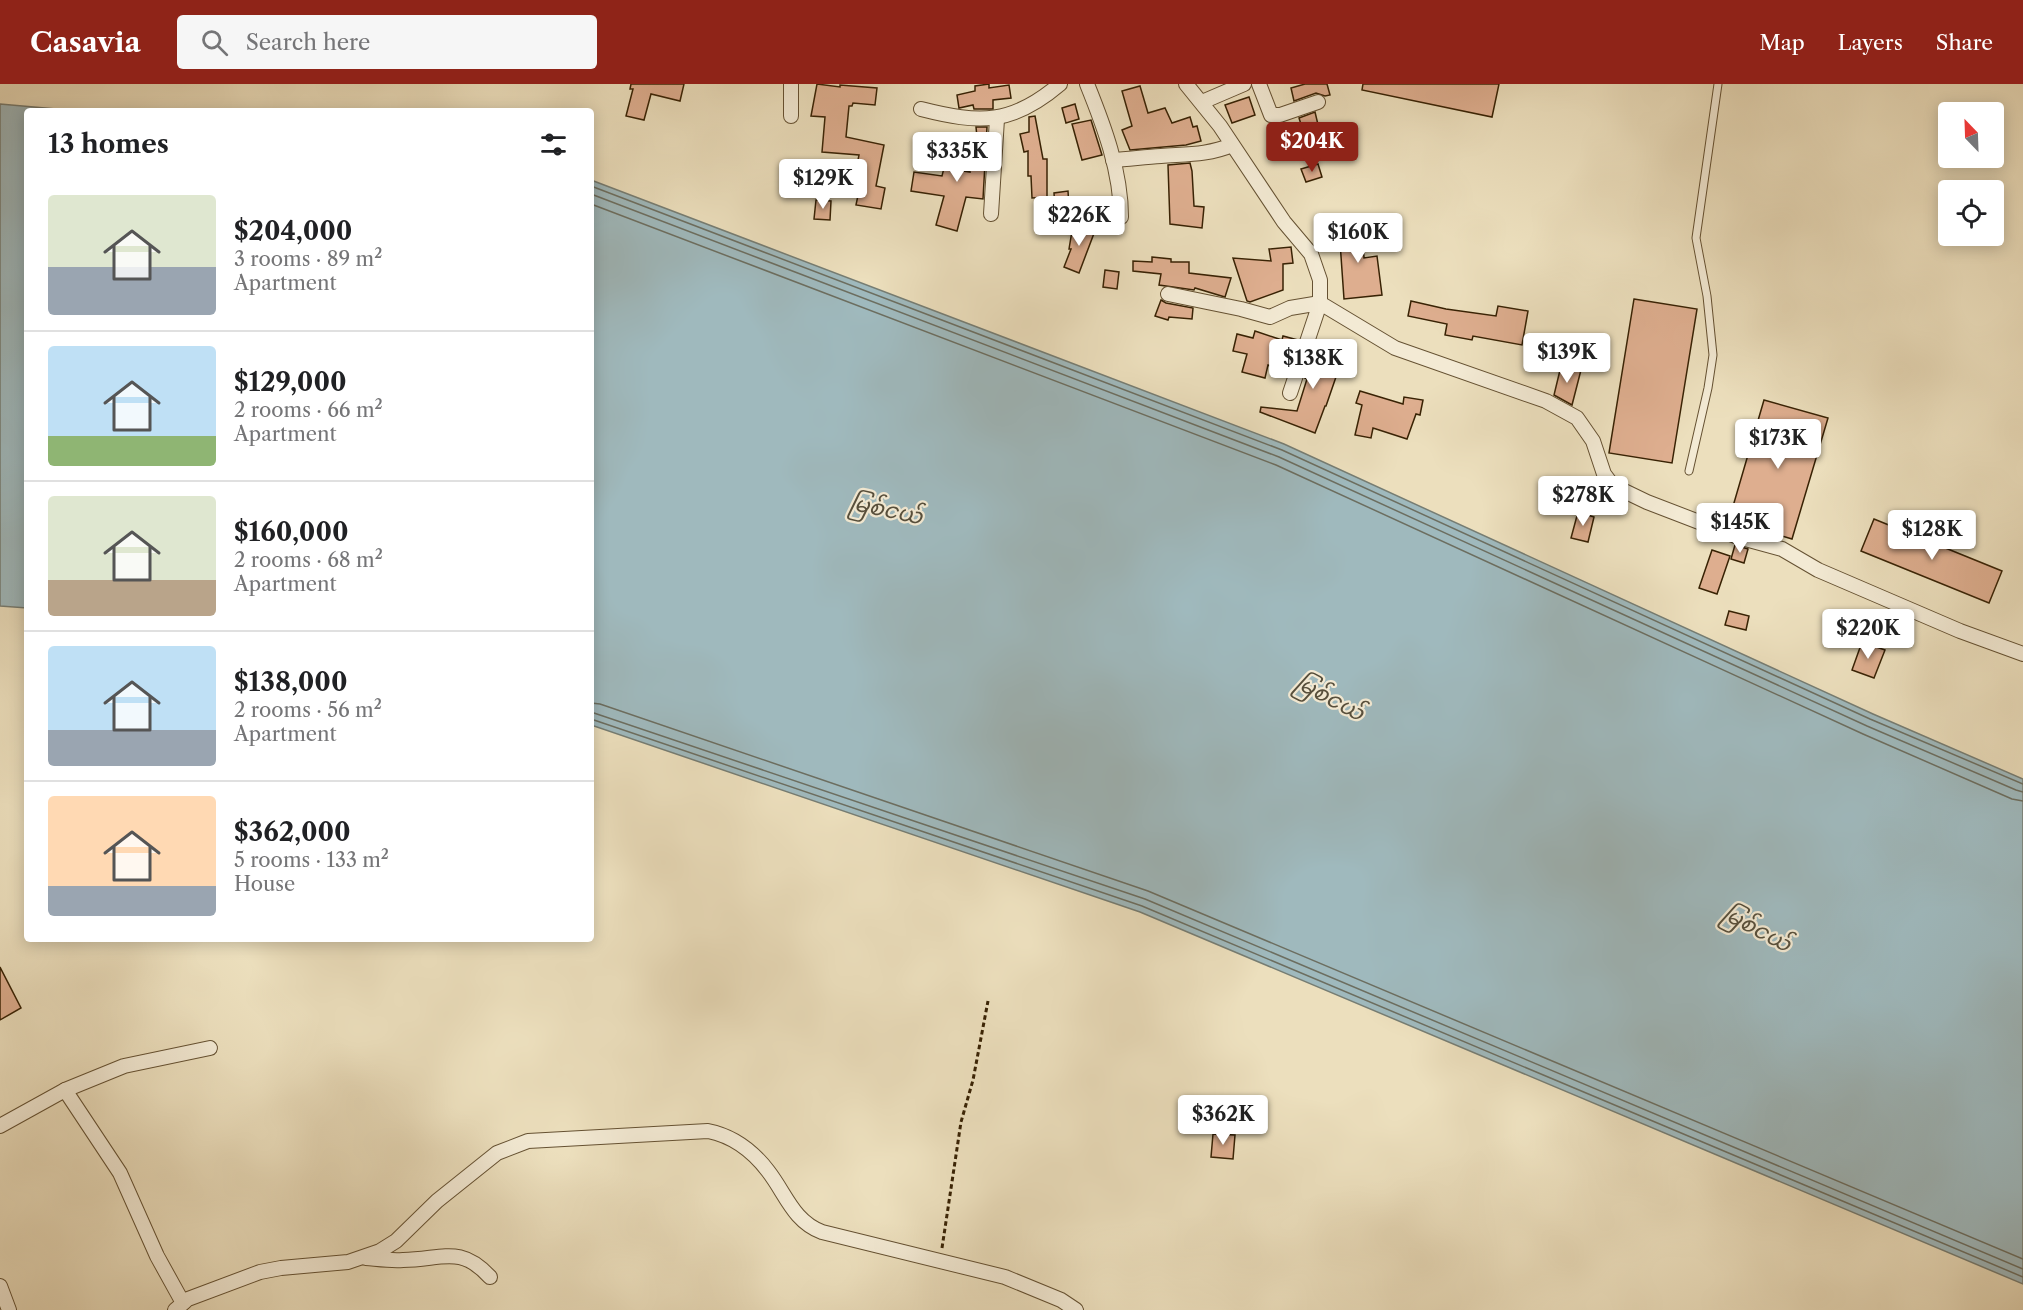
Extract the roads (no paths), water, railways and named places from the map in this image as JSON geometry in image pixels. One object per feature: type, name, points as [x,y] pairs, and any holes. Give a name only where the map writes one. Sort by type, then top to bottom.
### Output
[{"type":"street","points":[[791,84],[791,116]]},
{"type":"street","points":[[921,110],[966,119],[996,119],[1025,108],[1060,84]]},
{"type":"street","points":[[1087,84],[1120,187],[1121,217]]},
{"type":"street","points":[[1186,84],[1202,102],[1284,222],[1311,254],[1320,280],[1320,303],[1290,393]]},
{"type":"street","points":[[1202,102],[1244,84]]},
{"type":"street","points":[[1259,84],[1271,115],[1280,115],[1318,102]]},
{"type":"street","points":[[991,214],[996,119]]},
{"type":"street","points":[[1113,160],[1194,155],[1232,145]]},
{"type":"street","points":[[1168,294],[1270,317],[1290,308],[1320,303],[1395,348],[1546,401],[1577,418],[1593,441],[1604,474],[1620,489],[1647,502],[1738,537],[1782,549],[1818,570],[1960,631],[2023,654]]},
{"type":"street","points":[[0,1126],[65,1089],[124,1066],[210,1048]]},
{"type":"street","points":[[65,1089],[120,1173],[179,1306],[260,1272],[364,1258],[403,1260],[459,1256],[479,1264],[490,1276]]},
{"type":"street","points":[[364,1258],[396,1241],[437,1201],[479,1165],[514,1145],[528,1141],[708,1131],[733,1138],[752,1154],[768,1171],[791,1209],[811,1228],[1013,1279],[1061,1300],[1076,1310]]},
{"type":"street","points":[[0,1286],[9,1310]]},
{"type":"lane","points":[[1689,471],[1713,355],[1707,296],[1696,238],[1718,84]]},
{"type":"water","points":[[0,104],[45,108],[24,108],[24,608],[0,606]]},
{"type":"water","name":"မြစ်ငယ်","points":[[594,181],[1284,444],[1873,714],[2023,779],[2023,1284],[1140,912],[594,726]]}]
